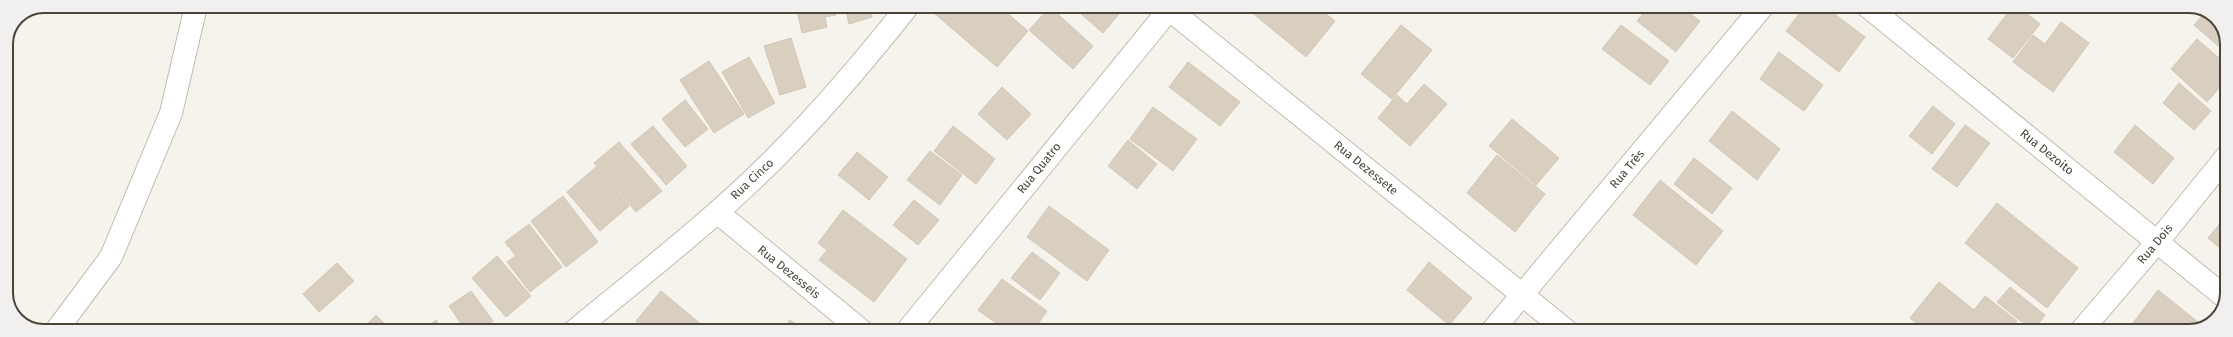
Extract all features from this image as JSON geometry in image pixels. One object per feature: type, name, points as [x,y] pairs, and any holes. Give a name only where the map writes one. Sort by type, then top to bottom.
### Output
[{"type":"street","points":[[61,324],[111,257],[172,113],[194,13]]},
{"type":"street","name":"Rua Cinco","points":[[582,324],[717,212],[774,159],[824,107],[902,13]]},
{"type":"street","name":"Rua Quatro","points":[[913,324],[1163,13]]},
{"type":"street","name":"Rua Dezessete","points":[[1175,13],[1558,324]]},
{"type":"street","name":"Rua Três","points":[[1498,324],[1757,13]]},
{"type":"street","name":"Rua Dezoito","points":[[1876,13],[2158,241],[2220,293]]},
{"type":"street","name":"Rua Dois","points":[[2087,324],[2158,241],[2220,165]]},
{"type":"street","name":"Rua Dezesseis","points":[[717,212],[853,324]]},
{"type":"building","points":[[798,13],[836,13],[836,15],[825,17],[827,27],[802,33]]},
{"type":"building","points":[[847,13],[871,13],[872,17],[849,24]]},
{"type":"building","points":[[1007,13],[1028,31],[997,67],[935,14]]},
{"type":"building","points":[[1045,13],[1057,13],[1093,46],[1073,69],[1029,30]]},
{"type":"building","points":[[1080,13],[1120,13],[1103,33]]},
{"type":"building","points":[[1253,13],[1325,13],[1335,21],[1306,57]]},
{"type":"building","points":[[1643,13],[1689,13],[1700,21],[1676,52],[1637,21]]},
{"type":"building","points":[[1800,13],[1833,13],[1865,37],[1839,72],[1786,31]]},
{"type":"building","points":[[2008,13],[2026,13],[2040,24],[2013,58],[1988,39]]},
{"type":"building","points":[[2202,16],[2208,19],[2218,32],[2220,48],[2194,25]]},
{"type":"building","points":[[2061,22],[2089,43],[2053,92],[2013,62],[2033,35],[2045,44]]},
{"type":"building","points":[[1401,25],[1432,50],[1392,99],[1361,74]]},
{"type":"building","points":[[1621,25],[1669,61],[1650,85],[1602,49]]},
{"type":"building","points":[[791,38],[806,87],[780,95],[764,46]]},
{"type":"building","points":[[2197,39],[2220,59],[2220,87],[2207,102],[2171,69]]},
{"type":"building","points":[[1779,52],[1823,85],[1804,111],[1760,79]]},
{"type":"building","points":[[749,57],[775,103],[748,118],[722,72]]},
{"type":"building","points":[[709,61],[744,114],[714,133],[680,80]]},
{"type":"building","points":[[1188,62],[1240,102],[1220,126],[1169,87]]},
{"type":"building","points":[[2179,83],[2211,111],[2194,130],[2163,103]]},
{"type":"building","points":[[1424,84],[1447,104],[1410,146],[1378,118],[1397,95],[1407,104]]},
{"type":"building","points":[[1002,87],[1031,114],[1007,140],[978,114]]},
{"type":"building","points":[[685,100],[708,129],[685,147],[662,119]]},
{"type":"building","points":[[1933,106],[1955,124],[1932,154],[1909,136]]},
{"type":"building","points":[[1153,107],[1197,139],[1173,171],[1130,139]]},
{"type":"building","points":[[1732,111],[1780,149],[1757,180],[1709,141]]},
{"type":"building","points":[[1512,119],[1559,158],[1536,185],[1489,146]]},
{"type":"building","points":[[1965,125],[1990,143],[1957,187],[1932,169]]},
{"type":"building","points":[[2135,125],[2174,158],[2153,184],[2114,152]]},
{"type":"building","points":[[653,126],[687,166],[666,185],[631,144]]},
{"type":"building","points":[[953,126],[995,159],[976,184],[934,151]]},
{"type":"building","points":[[1128,140],[1157,164],[1137,189],[1108,166]]},
{"type":"building","points":[[619,142],[662,191],[636,212],[594,163]]},
{"type":"building","points":[[930,151],[962,175],[940,205],[907,180]]},
{"type":"building","points":[[857,152],[888,177],[869,200],[838,175]]},
{"type":"building","points":[[1497,155],[1545,194],[1515,232],[1467,193]]},
{"type":"building","points":[[1694,158],[1732,188],[1712,214],[1674,184]]},
{"type":"building","points":[[596,167],[629,206],[600,231],[567,192]]},
{"type":"building","points":[[1660,180],[1723,231],[1696,265],[1633,215]]},
{"type":"building","points":[[563,196],[598,242],[566,267],[531,221]]},
{"type":"building","points":[[914,200],[939,220],[918,245],[893,225]]},
{"type":"building","points":[[1997,203],[2078,268],[2047,308],[1965,243]]},
{"type":"building","points":[[1049,206],[1109,250],[1087,281],[1027,237]]},
{"type":"building","points":[[843,210],[907,259],[874,302],[819,260],[827,250],[818,243]]},
{"type":"building","points":[[2220,223],[2220,248],[2208,238]]},
{"type":"building","points":[[529,224],[562,267],[530,292],[507,262],[516,256],[505,242]]},
{"type":"building","points":[[1032,252],[1060,273],[1040,300],[1011,278]]},
{"type":"building","points":[[497,256],[531,296],[506,317],[472,278]]},
{"type":"building","points":[[1429,262],[1472,298],[1450,324],[1448,324],[1407,290]]},
{"type":"building","points":[[337,263],[354,281],[319,312],[303,294]]},
{"type":"building","points":[[1002,279],[1047,311],[1038,324],[997,324],[978,310]]},
{"type":"building","points":[[1939,282],[1974,310],[1985,296],[2017,321],[2015,324],[1917,324],[1910,318]]},
{"type":"building","points":[[2010,287],[2045,315],[2038,324],[2024,324],[1997,302]]},
{"type":"building","points":[[2158,290],[2199,322],[2189,324],[2133,323]]},
{"type":"building","points":[[471,291],[493,321],[489,324],[461,324],[449,306]]},
{"type":"building","points":[[661,291],[701,324],[640,324],[636,321]]},
{"type":"building","points":[[376,315],[385,324],[367,324]]},
{"type":"building","points":[[436,320],[439,324],[431,324]]},
{"type":"building","points":[[790,320],[795,324],[787,324]]}]
